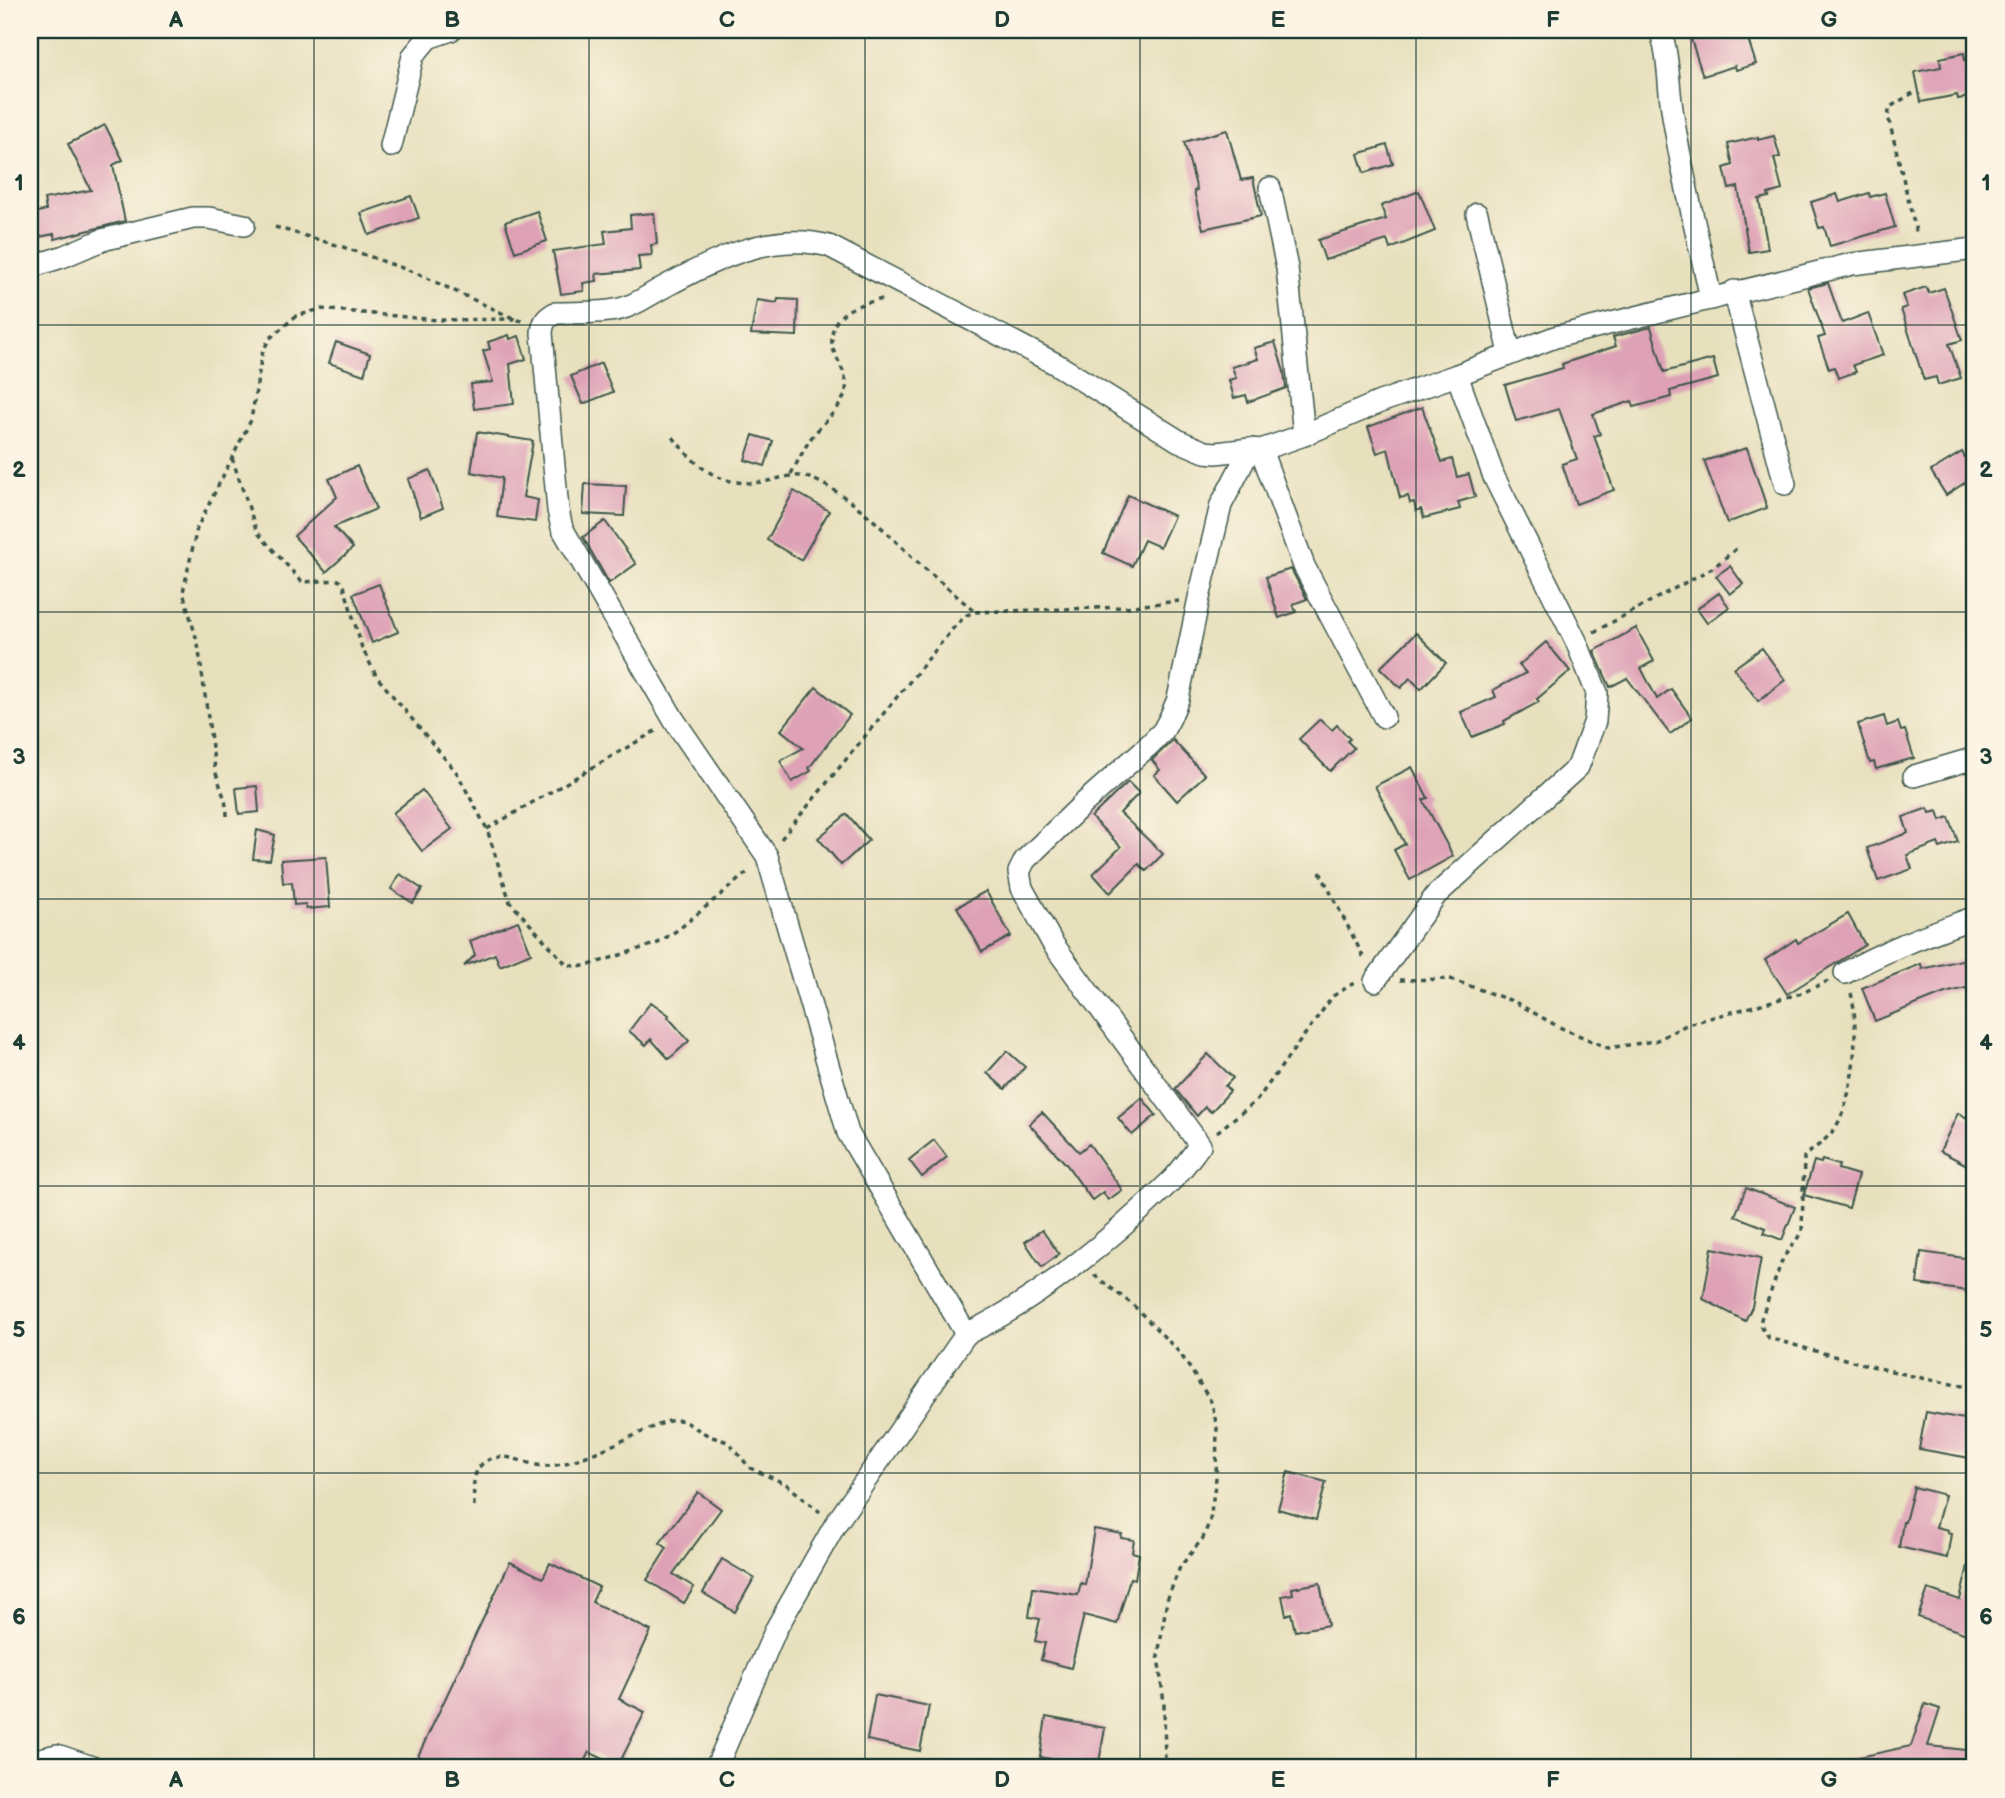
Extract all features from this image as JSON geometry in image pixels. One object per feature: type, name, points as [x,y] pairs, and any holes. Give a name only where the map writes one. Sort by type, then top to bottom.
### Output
[{"type":"street","points":[[391,146],[413,56],[428,38],[451,30]]},
{"type":"street","points":[[1660,30],[1666,46],[1672,109],[1680,153],[1711,299]]},
{"type":"street","points":[[1270,188],[1287,268],[1304,435]]},
{"type":"street","points":[[1477,214],[1510,354]]},
{"type":"street","points":[[30,267],[102,240],[193,218],[209,218],[244,225]]},
{"type":"street","points":[[966,1334],[848,1133],[767,856],[674,720],[559,520],[543,323],[555,313],[622,309],[720,257],[750,248],[815,242],[829,246],[1056,364],[1179,441],[1205,452],[1216,453],[1256,449],[1304,435],[1380,402],[1555,337],[1852,264],[1975,249]]},
{"type":"street","points":[[1734,291],[1785,484]]},
{"type":"street","points":[[1375,981],[1436,895],[1578,767],[1595,721],[1597,694],[1576,641],[1494,477],[1457,375]]},
{"type":"street","points":[[716,1768],[776,1629],[835,1525],[966,1334],[998,1320],[1079,1263],[1171,1182],[1200,1146],[1053,944],[1022,888],[1019,872],[1025,860],[1163,731],[1178,699],[1221,505],[1256,449]]},
{"type":"street","points":[[1256,449],[1304,566],[1384,717]]},
{"type":"street","points":[[1914,776],[1975,758]]},
{"type":"street","points":[[1845,973],[1875,955],[1975,917]]},
{"type":"street","points":[[30,1767],[40,1759],[57,1755],[95,1768]]},
{"type":"path","points":[[1913,93],[1890,107],[1888,116],[1922,255]]},
{"type":"path","points":[[275,227],[416,273],[515,319]]},
{"type":"path","points":[[791,474],[810,440],[844,397],[847,386],[832,343],[835,324],[846,311],[857,304],[919,292]]},
{"type":"path","points":[[227,817],[227,800],[220,789],[215,769],[198,644],[183,592],[197,528],[220,477],[251,420],[269,339],[296,316],[321,309],[438,320],[515,319],[543,323]]},
{"type":"path","points":[[673,438],[687,455],[716,478],[743,484],[791,474],[816,480],[844,496],[866,512],[975,612]]},
{"type":"path","points":[[232,458],[257,532],[302,582],[342,582],[362,648],[377,677],[457,773],[487,829],[510,902],[555,954],[566,964],[578,967],[658,943],[679,929],[767,856],[955,626],[967,615],[975,612],[1125,607],[1199,598]]},
{"type":"path","points":[[1576,641],[1714,567],[1737,548]]},
{"type":"path","points":[[487,829],[674,720]]},
{"type":"path","points":[[1320,872],[1375,981]]},
{"type":"path","points":[[1200,1146],[1257,1100],[1333,996],[1351,983],[1450,979],[1515,1002],[1557,1026],[1608,1048],[1655,1041],[1688,1024],[1802,993],[1845,973],[1856,1012],[1849,1096],[1833,1131],[1804,1157],[1802,1232],[1783,1258],[1761,1319],[1762,1328],[1769,1338],[1857,1363],[1975,1388]]},
{"type":"path","points":[[1079,1263],[1133,1305],[1180,1353],[1212,1403],[1215,1416],[1216,1478],[1210,1520],[1203,1538],[1180,1567],[1167,1600],[1158,1656],[1164,1703],[1165,1768]]},
{"type":"path","points":[[474,1506],[473,1482],[481,1466],[500,1456],[534,1465],[551,1466],[584,1456],[669,1420],[682,1420],[709,1436],[728,1442],[750,1468],[786,1484],[835,1525]]},
{"type":"building","points":[[1688,30],[1731,30],[1733,37],[1746,33],[1756,64],[1736,70],[1735,66],[1703,76]]},
{"type":"building","points":[[1964,53],[1965,60],[1975,58],[1975,96],[1958,99],[1957,95],[1921,102],[1915,72],[1941,67],[1940,58]]},
{"type":"building","points":[[105,125],[123,160],[113,165],[125,221],[55,239],[54,234],[34,238],[30,214],[46,210],[44,199],[91,190],[68,144]]},
{"type":"building","points":[[1227,130],[1241,180],[1253,178],[1261,216],[1203,229],[1194,191],[1197,190],[1184,142]]},
{"type":"building","points":[[1774,136],[1780,157],[1774,158],[1782,190],[1759,199],[1768,249],[1749,252],[1738,187],[1729,189],[1724,168],[1733,165],[1728,144]]},
{"type":"building","points":[[1387,145],[1393,164],[1364,173],[1358,154]]},
{"type":"building","points":[[1419,191],[1435,231],[1390,249],[1387,240],[1325,260],[1318,240],[1386,219],[1381,206]]},
{"type":"building","points":[[1869,193],[1870,197],[1885,193],[1895,227],[1830,246],[1824,227],[1819,228],[1811,202],[1837,194],[1840,202]]},
{"type":"building","points":[[411,196],[419,218],[369,235],[361,213]]},
{"type":"building","points":[[537,211],[547,241],[515,252],[505,222]]},
{"type":"building","points":[[654,213],[657,244],[651,245],[652,255],[638,256],[640,270],[596,274],[597,281],[583,283],[584,291],[561,294],[553,251],[606,244],[604,231],[631,228],[630,215]]},
{"type":"building","points":[[1828,283],[1842,323],[1868,313],[1883,355],[1853,365],[1856,372],[1838,378],[1834,367],[1829,369],[1818,338],[1825,336],[1808,288]]},
{"type":"building","points":[[1926,287],[1929,293],[1944,288],[1962,340],[1949,344],[1961,378],[1938,385],[1936,377],[1924,380],[1901,309],[1907,307],[1902,295]]},
{"type":"building","points":[[778,299],[798,300],[797,336],[751,334],[757,300],[777,303]]},
{"type":"building","points":[[1651,327],[1664,372],[1713,359],[1718,378],[1670,391],[1671,397],[1634,407],[1632,401],[1593,414],[1600,434],[1594,436],[1614,490],[1576,504],[1562,464],[1577,459],[1559,409],[1516,421],[1505,385],[1563,368],[1562,364],[1616,346],[1613,337]]},
{"type":"building","points":[[509,335],[510,339],[519,336],[526,359],[510,364],[514,404],[474,409],[471,384],[493,382],[483,351],[490,349],[488,342]]},
{"type":"building","points":[[336,342],[370,354],[364,375],[329,363]]},
{"type":"building","points":[[1275,342],[1286,388],[1248,402],[1246,395],[1234,398],[1229,380],[1236,378],[1232,367],[1258,359],[1254,348]]},
{"type":"building","points":[[601,363],[613,392],[583,404],[571,376]]},
{"type":"building","points":[[1422,407],[1442,462],[1452,459],[1457,477],[1469,474],[1475,497],[1458,502],[1460,509],[1424,518],[1421,509],[1416,511],[1414,502],[1410,503],[1408,496],[1400,498],[1388,449],[1377,453],[1368,427]]},
{"type":"building","points":[[477,432],[533,441],[523,497],[538,500],[535,522],[497,517],[502,478],[471,472]]},
{"type":"building","points":[[753,435],[773,441],[765,466],[745,460]]},
{"type":"building","points":[[1747,448],[1767,508],[1727,523],[1704,461]]},
{"type":"building","points":[[1962,452],[1975,476],[1946,495],[1931,471]]},
{"type":"building","points":[[357,466],[376,509],[334,527],[353,548],[326,572],[294,536],[337,497],[329,479]]},
{"type":"building","points":[[430,470],[443,508],[421,517],[408,479]]},
{"type":"building","points":[[585,484],[626,486],[624,516],[583,514]]},
{"type":"building","points":[[794,491],[829,511],[801,560],[767,540]]},
{"type":"building","points":[[1128,495],[1174,516],[1160,547],[1144,540],[1132,566],[1103,553]]},
{"type":"building","points":[[605,521],[636,564],[609,583],[583,537]]},
{"type":"building","points":[[1730,566],[1743,584],[1730,594],[1716,576]]},
{"type":"building","points":[[1291,569],[1307,599],[1293,604],[1296,612],[1279,618],[1266,577]]},
{"type":"building","points":[[379,584],[398,632],[372,643],[353,594]]},
{"type":"building","points":[[1719,593],[1729,607],[1707,623],[1697,609]]},
{"type":"building","points":[[1636,628],[1654,661],[1641,668],[1657,699],[1671,689],[1692,718],[1670,734],[1627,678],[1610,687],[1594,651]]},
{"type":"building","points":[[1416,633],[1446,663],[1421,689],[1410,678],[1401,688],[1380,668]]},
{"type":"building","points":[[1546,642],[1570,671],[1537,699],[1539,702],[1504,721],[1505,724],[1472,737],[1461,712],[1496,697],[1493,690],[1526,673],[1519,665]]},
{"type":"building","points":[[1762,648],[1785,680],[1758,701],[1734,668]]},
{"type":"building","points":[[816,687],[850,715],[809,768],[811,771],[792,782],[780,761],[803,748],[781,730]]},
{"type":"building","points":[[1884,716],[1887,726],[1898,722],[1901,731],[1905,730],[1914,758],[1876,769],[1874,762],[1870,763],[1858,724]]},
{"type":"building","points":[[1320,719],[1332,730],[1337,725],[1350,739],[1347,741],[1354,748],[1330,771],[1299,739]]},
{"type":"building","points":[[1173,740],[1205,775],[1177,801],[1154,775],[1160,770],[1152,760]]},
{"type":"building","points":[[1412,767],[1428,798],[1423,800],[1453,856],[1410,880],[1394,850],[1405,844],[1375,786]]},
{"type":"building","points":[[1128,782],[1139,793],[1120,813],[1163,854],[1146,871],[1139,864],[1110,893],[1093,874],[1121,847],[1091,817]]},
{"type":"building","points":[[257,786],[259,812],[239,814],[236,788]]},
{"type":"building","points":[[422,790],[452,829],[422,851],[393,813]]},
{"type":"building","points":[[1928,808],[1930,813],[1938,811],[1941,820],[1949,817],[1958,842],[1940,848],[1938,843],[1907,855],[1912,869],[1878,881],[1867,848],[1908,833],[1903,817]]},
{"type":"building","points":[[847,814],[869,840],[841,865],[818,838]]},
{"type":"building","points":[[257,830],[275,835],[270,860],[253,859]]},
{"type":"building","points":[[326,857],[330,907],[306,909],[306,904],[294,905],[292,882],[283,883],[281,860]]},
{"type":"building","points":[[400,874],[422,889],[413,903],[391,889]]},
{"type":"building","points":[[986,891],[1011,936],[982,952],[957,907]]},
{"type":"building","points":[[1848,914],[1865,945],[1787,994],[1765,960],[1796,939],[1798,943]]},
{"type":"building","points":[[518,921],[531,953],[500,966],[495,954],[464,966],[475,955],[470,941]]},
{"type":"building","points":[[1975,957],[1975,986],[1945,993],[1875,1021],[1862,988],[1921,964],[1922,969]]},
{"type":"building","points":[[651,1002],[669,1015],[689,1041],[669,1059],[651,1039],[646,1045],[629,1031]]},
{"type":"building","points":[[1007,1051],[1025,1067],[1005,1089],[987,1073]]},
{"type":"building","points":[[1208,1054],[1233,1078],[1225,1086],[1230,1091],[1211,1112],[1205,1107],[1197,1116],[1175,1089]]},
{"type":"building","points":[[1142,1098],[1156,1115],[1132,1135],[1118,1118]]},
{"type":"building","points":[[1042,1112],[1079,1152],[1089,1144],[1122,1190],[1108,1200],[1103,1192],[1092,1200],[1066,1164],[1029,1124]]},
{"type":"building","points":[[1958,1113],[1975,1122],[1975,1169],[1940,1151]]},
{"type":"building","points":[[934,1140],[947,1157],[922,1177],[909,1160]]},
{"type":"building","points":[[1822,1160],[1839,1165],[1838,1169],[1858,1175],[1849,1208],[1804,1195],[1814,1161],[1821,1163]]},
{"type":"building","points":[[1746,1188],[1795,1207],[1782,1240],[1764,1233],[1766,1228],[1735,1216]]},
{"type":"building","points":[[1042,1230],[1059,1254],[1042,1267],[1025,1242]]},
{"type":"building","points":[[1712,1248],[1761,1258],[1752,1307],[1745,1321],[1703,1299]]},
{"type":"building","points":[[1921,1252],[1972,1259],[1968,1291],[1917,1284]]},
{"type":"building","points":[[1926,1412],[1975,1421],[1970,1458],[1919,1449]]},
{"type":"building","points":[[1288,1472],[1326,1482],[1316,1520],[1278,1509]]},
{"type":"building","points":[[1914,1487],[1945,1495],[1936,1527],[1948,1530],[1947,1533],[1951,1534],[1947,1558],[1899,1547],[1903,1522]]},
{"type":"building","points":[[698,1492],[721,1509],[673,1574],[694,1587],[684,1603],[647,1580],[667,1548],[660,1543]]},
{"type":"building","points":[[1094,1529],[1122,1534],[1121,1538],[1134,1540],[1132,1552],[1139,1554],[1135,1579],[1130,1578],[1117,1624],[1084,1615],[1071,1668],[1041,1660],[1045,1643],[1035,1641],[1040,1619],[1029,1617],[1033,1588],[1078,1595],[1081,1583],[1085,1585]]},
{"type":"building","points":[[722,1559],[754,1578],[735,1612],[703,1593]]},
{"type":"building","points":[[510,1562],[543,1578],[550,1563],[599,1587],[592,1602],[651,1631],[619,1699],[645,1712],[618,1766],[589,1752],[581,1768],[443,1768],[418,1756]]},
{"type":"building","points":[[1968,1566],[1975,1567],[1975,1637],[1918,1617],[1928,1589],[1960,1600]]},
{"type":"building","points":[[1320,1583],[1328,1625],[1295,1631],[1291,1613],[1286,1615],[1282,1596],[1293,1594],[1292,1588]]},
{"type":"building","points":[[875,1695],[929,1706],[920,1751],[867,1740]]},
{"type":"building","points":[[1925,1704],[1940,1709],[1928,1746],[1975,1751],[1975,1768],[1842,1768],[1841,1761],[1911,1746]]},
{"type":"building","points":[[1046,1717],[1105,1728],[1098,1768],[1040,1757]]}]
